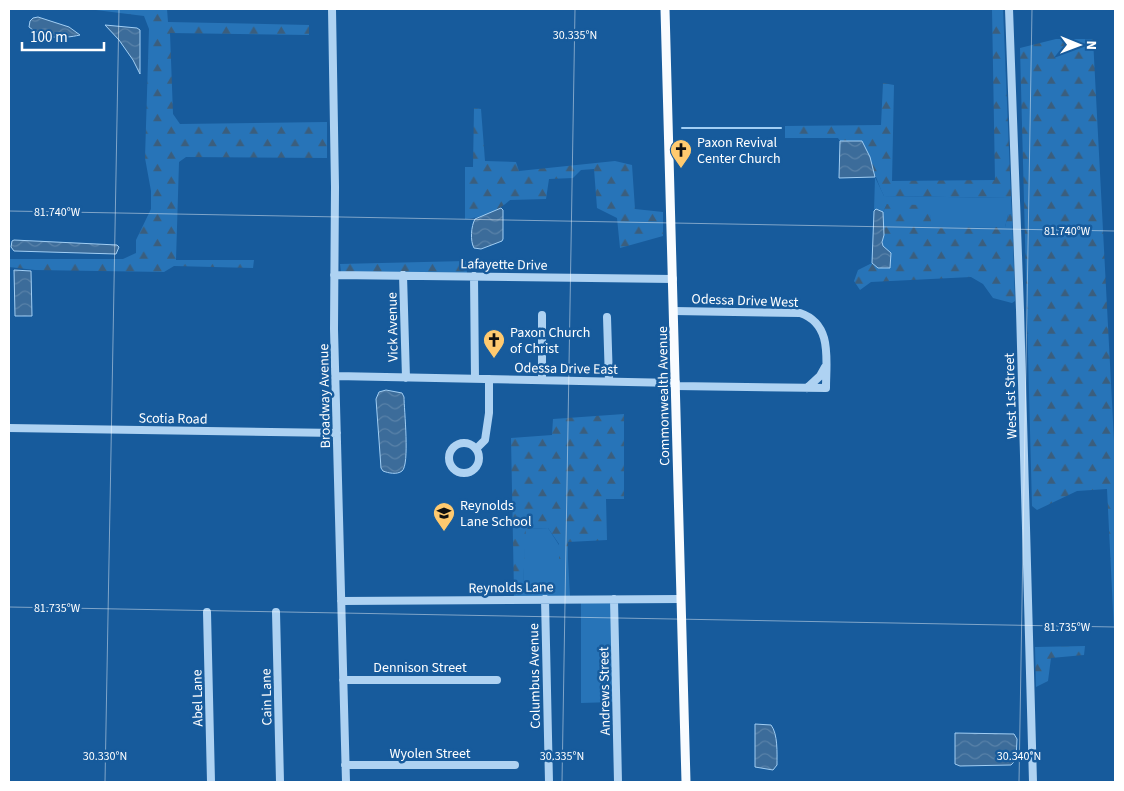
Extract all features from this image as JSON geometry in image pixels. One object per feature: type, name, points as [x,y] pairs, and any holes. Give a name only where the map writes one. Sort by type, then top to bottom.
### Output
[{"type":"main road","name":"Commonwealth Avenue","points":[[665,9],[686,782]]},
{"type":"street","name":"Broadway Avenue","points":[[332,9],[335,187],[334,275],[346,782]]},
{"type":"street","name":"West 1st Street","points":[[1009,9],[1021,337],[1033,782]]},
{"type":"street","name":"Lafayette Drive","points":[[334,275],[673,279]]},
{"type":"street","name":"Vick Avenue","points":[[403,275],[406,378]]},
{"type":"street","points":[[474,276],[475,379]]},
{"type":"street","name":"Odessa Drive West","points":[[674,311],[800,313],[814,320],[823,332],[826,344],[826,365]]},
{"type":"street","points":[[542,315],[542,380]]},
{"type":"street","points":[[608,317],[609,381]]},
{"type":"street","name":"Odessa Drive East","points":[[336,376],[609,381],[826,388],[826,365]]},
{"type":"street","points":[[807,388],[820,376],[826,365]]},
{"type":"street","points":[[476,449],[485,440],[489,413],[489,379]]},
{"type":"street","name":"Scotia Road","points":[[9,428],[337,433]]},
{"type":"street","points":[[467,443],[476,449],[479,463],[472,471],[462,474],[453,469],[449,455],[454,447],[467,443]]},
{"type":"street","name":"Columbus Avenue","points":[[545,599],[550,782]]},
{"type":"street","name":"Andrews Street","points":[[614,599],[618,782]]},
{"type":"street","name":"Reynolds Lane","points":[[341,600],[681,599]]},
{"type":"street","name":"Abel Lane","points":[[207,612],[211,782]]},
{"type":"street","name":"Cain Lane","points":[[276,612],[280,782]]},
{"type":"street","name":"Dennison Street","points":[[343,680],[497,680]]},
{"type":"street","name":"Wyolen Street","points":[[345,765],[515,765]]},
{"type":"green space","points":[[88,9],[167,9],[168,22],[309,25],[309,35],[170,33],[173,114],[180,124],[327,122],[327,158],[186,157],[179,162],[176,260],[254,260],[253,268],[174,266],[164,272],[35,270],[9,267],[9,259],[123,259],[136,253],[136,240],[151,209],[151,191],[145,158],[149,29],[144,16]]},
{"type":"green space","points":[[992,9],[1003,9],[1011,198],[884,196],[862,141],[840,141],[838,138],[785,138],[785,126],[881,125],[883,83],[894,85],[892,181],[995,180]]},
{"type":"green space","points":[[1056,39],[1093,39],[1115,460],[1115,651],[1107,489],[1077,491],[1037,510],[1032,506],[1020,48]]},
{"type":"green space","points":[[474,108],[481,109],[485,161],[516,162],[519,171],[615,161],[632,165],[635,209],[663,212],[663,236],[620,248],[617,218],[597,208],[594,169],[581,170],[573,178],[549,179],[546,199],[510,200],[489,213],[465,219],[465,167],[473,167]]},
{"type":"green space","points":[[875,177],[884,196],[1011,198],[1012,214],[1008,215],[1005,227],[931,228],[930,215],[887,204],[883,212],[876,209],[874,211]]},
{"type":"green space","points":[[887,204],[921,205],[930,215],[932,228],[1005,227],[1008,215],[1012,214],[1015,301],[1012,303],[993,298],[983,284],[971,277],[871,282],[860,290],[854,281],[858,270],[872,263],[878,268],[883,246],[883,212]]},
{"type":"green space","points":[[466,261],[467,273],[344,273],[341,272],[340,264]]},
{"type":"green space","points":[[624,414],[624,499],[606,499],[607,540],[568,542],[568,559],[559,559],[559,544],[548,528],[526,529],[523,586],[514,592],[511,438],[552,435],[553,419]]},
{"type":"green space","points":[[548,528],[559,545],[559,558],[568,559],[570,596],[514,597],[514,592],[523,586],[525,529]]},
{"type":"green space","points":[[581,601],[608,601],[611,604],[614,702],[581,703]]},
{"type":"green space","points":[[1085,646],[1084,655],[1051,658],[1048,681],[1036,687],[1035,647]]},
{"type":"water","points":[[38,17],[69,27],[80,35],[53,37],[41,34],[29,27],[30,21]]},
{"type":"water","points":[[105,25],[137,28],[140,30],[140,74],[119,40]]},
{"type":"water","points":[[840,141],[862,141],[870,157],[875,177],[839,178]]},
{"type":"water","points":[[501,208],[503,210],[502,241],[481,249],[474,248],[472,234],[475,219]]},
{"type":"water","points":[[876,209],[883,212],[884,235],[882,242],[883,246],[891,253],[890,268],[878,268],[872,263],[874,211]]},
{"type":"water","points":[[14,240],[117,245],[119,247],[116,254],[14,251],[11,247]]},
{"type":"water","points":[[14,270],[31,271],[32,316],[15,316]]},
{"type":"water","points":[[386,390],[402,393],[404,397],[406,459],[402,471],[395,473],[383,471],[381,468],[376,399],[379,392]]},
{"type":"water","points":[[755,724],[771,725],[775,733],[777,765],[773,770],[755,767]]},
{"type":"water","points":[[955,733],[1014,734],[1017,739],[1016,760],[1011,765],[960,766],[955,764]]},
{"type":"waterway","points":[[682,128],[781,128]]},
{"type":"place","name":"Paxon Revival Center Church","points":[[681,169]]},
{"type":"place","name":"Paxon Church of Christ","points":[[494,359]]},
{"type":"place","name":"Reynolds Lane School","points":[[444,532]]}]
